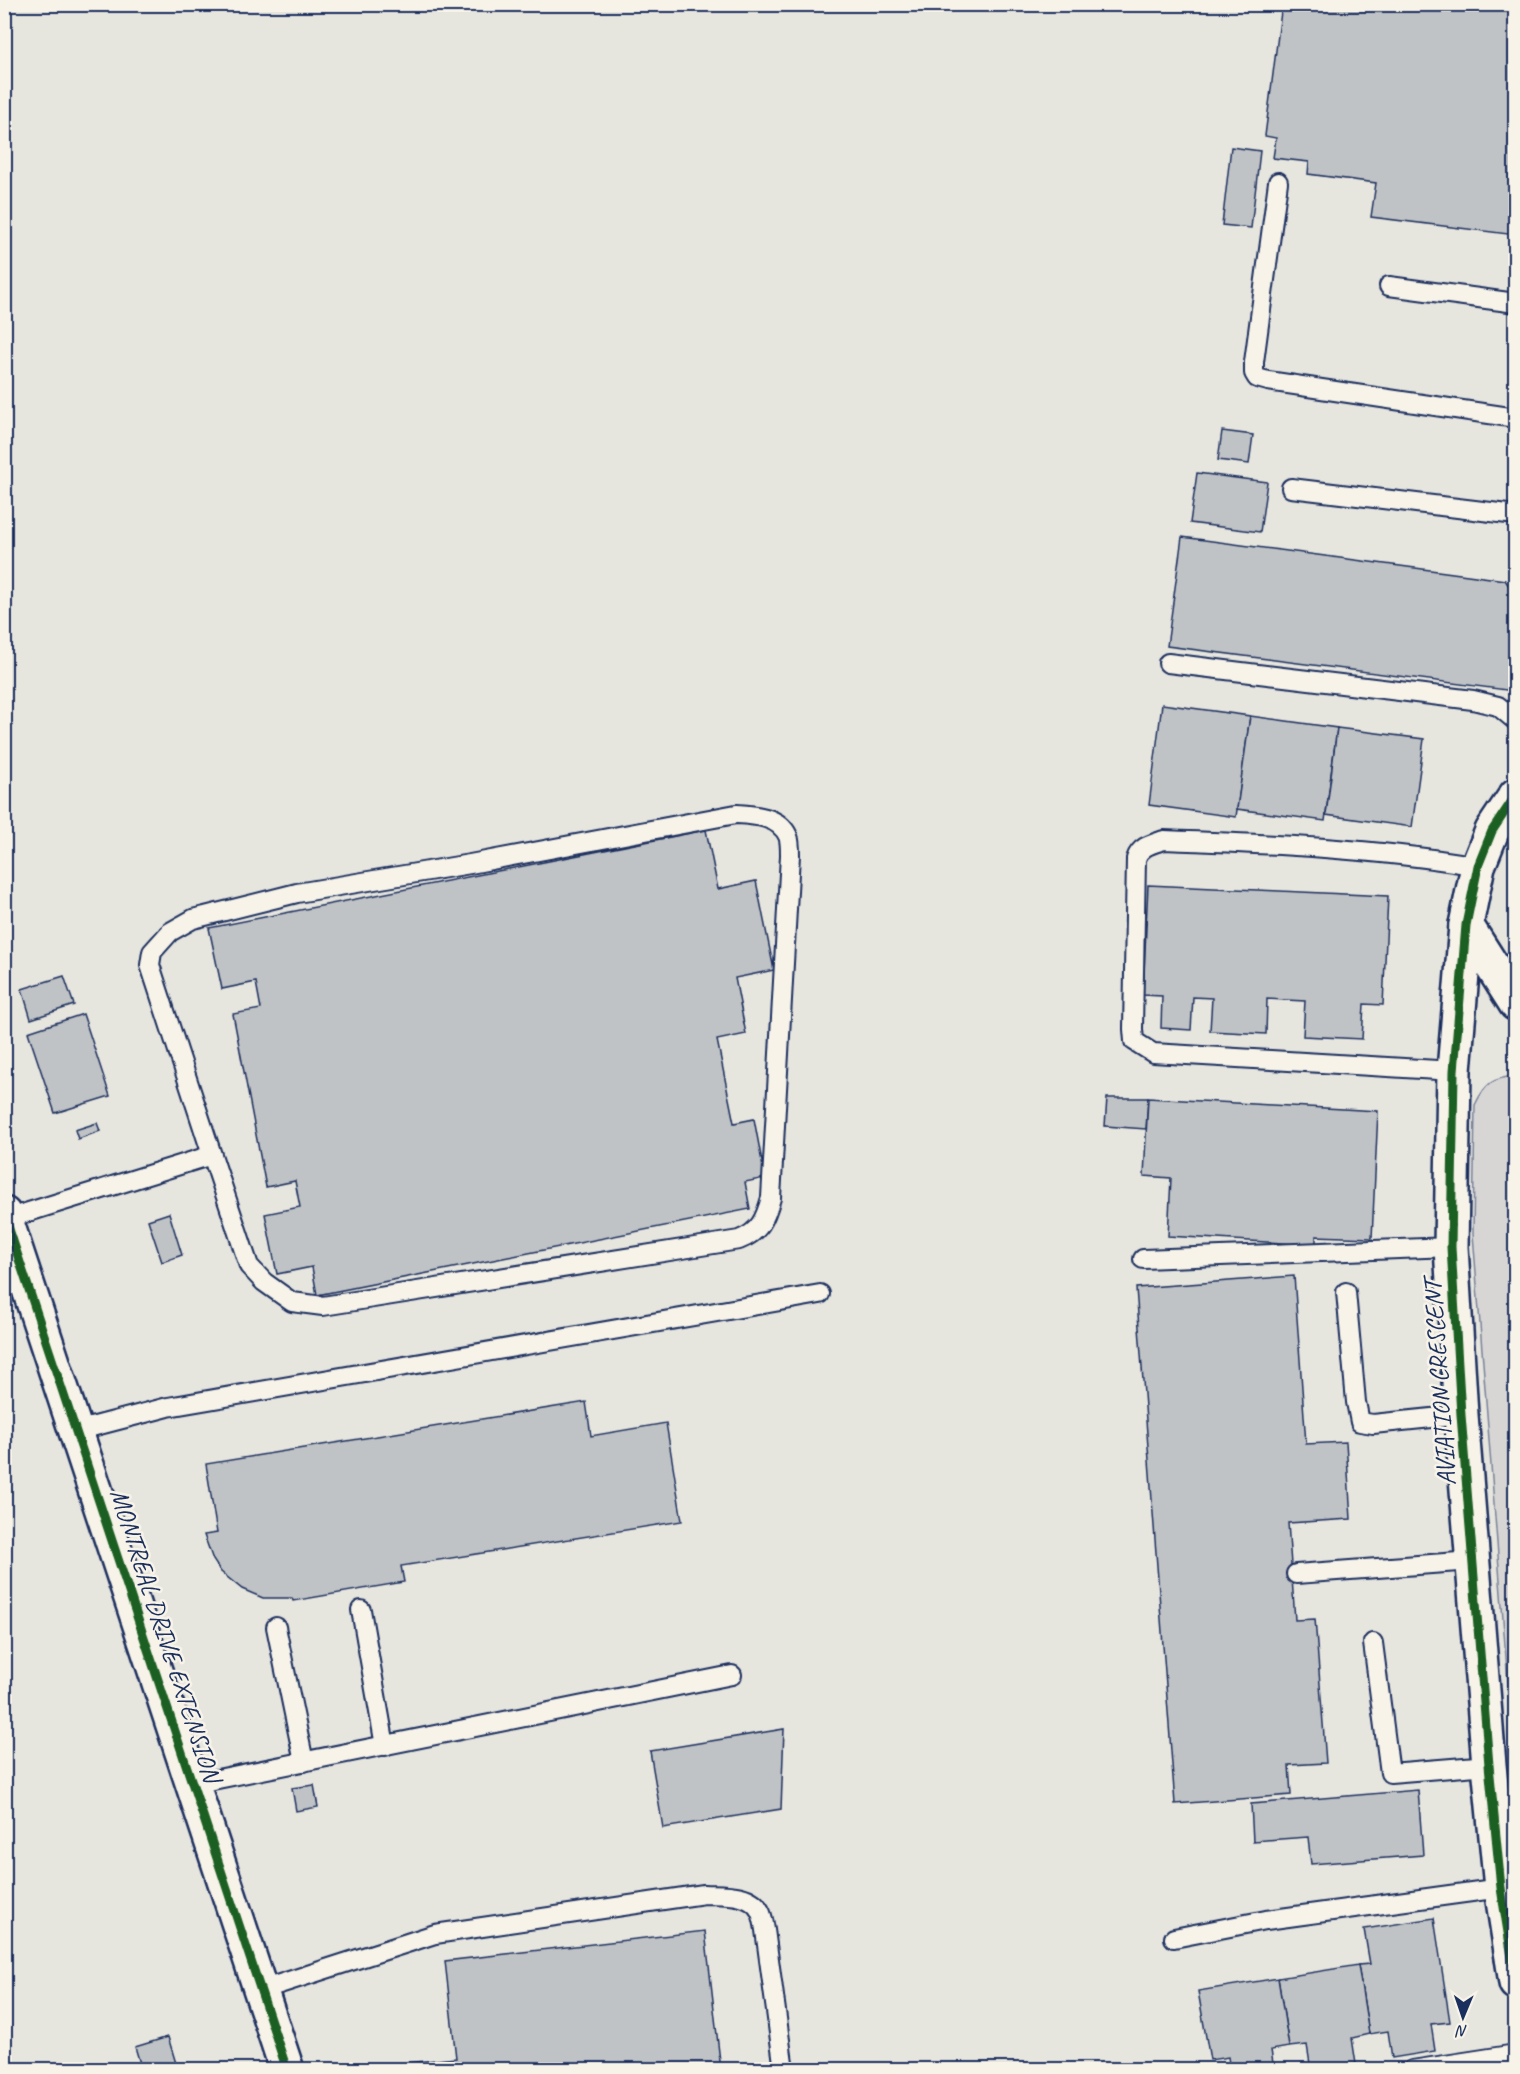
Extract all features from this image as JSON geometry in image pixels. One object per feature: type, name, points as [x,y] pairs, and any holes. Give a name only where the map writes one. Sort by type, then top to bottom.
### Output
[{"type":"street","name":"AVIATION CRESCENT","points":[[1515,795],[1492,831],[1478,867],[1466,925],[1454,1071],[1451,1247],[1461,1415],[1489,1765],[1501,1888],[1515,1978]]},
{"type":"street","points":[[1466,925],[1515,1005]]},
{"type":"street","name":"MONTREAL DRIVE EXTENSION","points":[[5,1216],[287,2070]]},
{"type":"lane","points":[[1278,182],[1254,362],[1254,373],[1257,378],[1515,418]]},
{"type":"lane","points":[[1389,286],[1515,303]]},
{"type":"lane","points":[[1291,488],[1515,516]]},
{"type":"lane","points":[[1168,663],[1473,700],[1498,706],[1515,721]]},
{"type":"lane","points":[[736,814],[759,816],[776,822],[788,836],[790,855],[771,1198],[759,1229],[749,1236],[739,1240],[323,1306],[292,1302],[264,1282],[249,1266],[212,1155],[150,965],[152,952],[170,932],[193,920],[297,893],[470,864],[736,814]]},
{"type":"lane","points":[[1454,1071],[1153,1053],[1144,1048],[1134,1041],[1133,1029],[1136,859],[1138,852],[1164,840],[1283,844],[1429,858],[1478,867]]},
{"type":"lane","points":[[5,1216],[212,1155]]},
{"type":"lane","points":[[1143,1259],[1451,1247]]},
{"type":"lane","points":[[1346,1292],[1356,1402],[1360,1422],[1373,1424],[1461,1415]]},
{"type":"lane","points":[[76,1431],[168,1407],[820,1294]]},
{"type":"lane","points":[[1296,1574],[1472,1561]]},
{"type":"lane","points":[[362,1610],[385,1746]]},
{"type":"lane","points":[[276,1627],[304,1762]]},
{"type":"lane","points":[[1374,1643],[1390,1773],[1489,1765]]},
{"type":"lane","points":[[193,1784],[732,1676]]},
{"type":"lane","points":[[1174,1938],[1266,1920],[1501,1888]]},
{"type":"lane","points":[[261,1990],[435,1934],[704,1894],[732,1896],[750,1900],[760,1910],[765,1930],[784,2070]]},
{"type":"lane","points":[[1412,2070],[1515,2054]]},
{"type":"shaded area","points":[[5,5],[1515,5],[1515,2069],[5,2070]]},
{"type":"shaded area","points":[[1516,1076],[1515,1729],[1511,1722],[1473,1234],[1475,1105],[1490,1083],[1500,1078]]},
{"type":"building","points":[[1282,4],[1516,4],[1516,235],[1371,217],[1376,183],[1308,174],[1309,162],[1273,158],[1276,138],[1265,136]]},
{"type":"building","points":[[1231,147],[1260,151],[1251,228],[1222,225]]},
{"type":"building","points":[[1222,431],[1253,435],[1249,464],[1218,460]]},
{"type":"building","points":[[1197,473],[1267,482],[1260,532],[1190,523]]},
{"type":"building","points":[[1182,537],[1505,580],[1516,596],[1514,691],[1167,646]]},
{"type":"building","points":[[1162,704],[1250,716],[1236,817],[1149,805]]},
{"type":"building","points":[[1250,716],[1337,728],[1325,821],[1237,809]]},
{"type":"building","points":[[1337,728],[1424,739],[1412,827],[1326,815]]},
{"type":"building","points":[[706,830],[718,889],[756,881],[774,970],[735,978],[746,1034],[717,1040],[734,1123],[754,1119],[765,1178],[745,1182],[750,1209],[317,1295],[312,1267],[277,1274],[265,1214],[300,1207],[295,1181],[266,1187],[233,1014],[261,1009],[256,982],[222,989],[209,928]]},
{"type":"building","points":[[1148,885],[1388,896],[1383,1005],[1364,1004],[1362,1039],[1303,1036],[1305,1001],[1267,999],[1266,1034],[1210,1031],[1212,998],[1193,997],[1191,1030],[1161,1028],[1162,996],[1143,995]]},
{"type":"building","points":[[64,976],[74,1005],[31,1019],[22,989]]},
{"type":"building","points":[[83,1014],[110,1096],[55,1113],[28,1032]]},
{"type":"building","points":[[1107,1098],[1148,1098],[1146,1129],[1105,1126]]},
{"type":"building","points":[[1148,1098],[1378,1111],[1372,1238],[1316,1236],[1316,1245],[1168,1236],[1171,1178],[1144,1176]]},
{"type":"building","points":[[97,1123],[100,1131],[78,1139],[75,1130]]},
{"type":"building","points":[[169,1213],[182,1255],[162,1262],[148,1220]]},
{"type":"building","points":[[1294,1276],[1306,1444],[1346,1442],[1351,1519],[1288,1523],[1295,1620],[1315,1619],[1326,1763],[1289,1765],[1291,1795],[1175,1804],[1136,1288]]},
{"type":"building","points":[[586,1402],[591,1436],[666,1423],[682,1521],[401,1566],[404,1582],[293,1601],[292,1598],[263,1598],[242,1589],[221,1572],[213,1560],[204,1535],[217,1533],[206,1464]]},
{"type":"building","points":[[784,1729],[781,1809],[663,1828],[650,1751]]},
{"type":"building","points":[[314,1785],[318,1807],[296,1811],[292,1788]]},
{"type":"building","points":[[1418,1790],[1423,1855],[1311,1864],[1308,1837],[1253,1841],[1251,1804]]},
{"type":"building","points":[[1434,1918],[1450,2022],[1431,2024],[1435,2051],[1392,2058],[1388,2031],[1369,2034],[1358,1965],[1370,1964],[1364,1929]]},
{"type":"building","points":[[705,1931],[721,2070],[408,2070],[407,2063],[456,2058],[445,1961]]},
{"type":"building","points":[[1358,1965],[1369,2034],[1352,2038],[1356,2064],[1311,2070],[1307,2045],[1289,2047],[1278,1978]]},
{"type":"building","points":[[1278,1978],[1289,2047],[1271,2050],[1274,2070],[1230,2070],[1228,2057],[1210,2060],[1198,1991]]},
{"type":"building","points":[[168,2037],[178,2070],[142,2070],[135,2047]]},
{"type":"cycle path","points":[[1516,795],[1492,831],[1478,866],[1466,925],[1454,1071],[1451,1247],[1461,1415],[1489,1765],[1501,1888],[1516,1983]]},
{"type":"cycle path","points":[[4,1214],[287,2070]]}]
